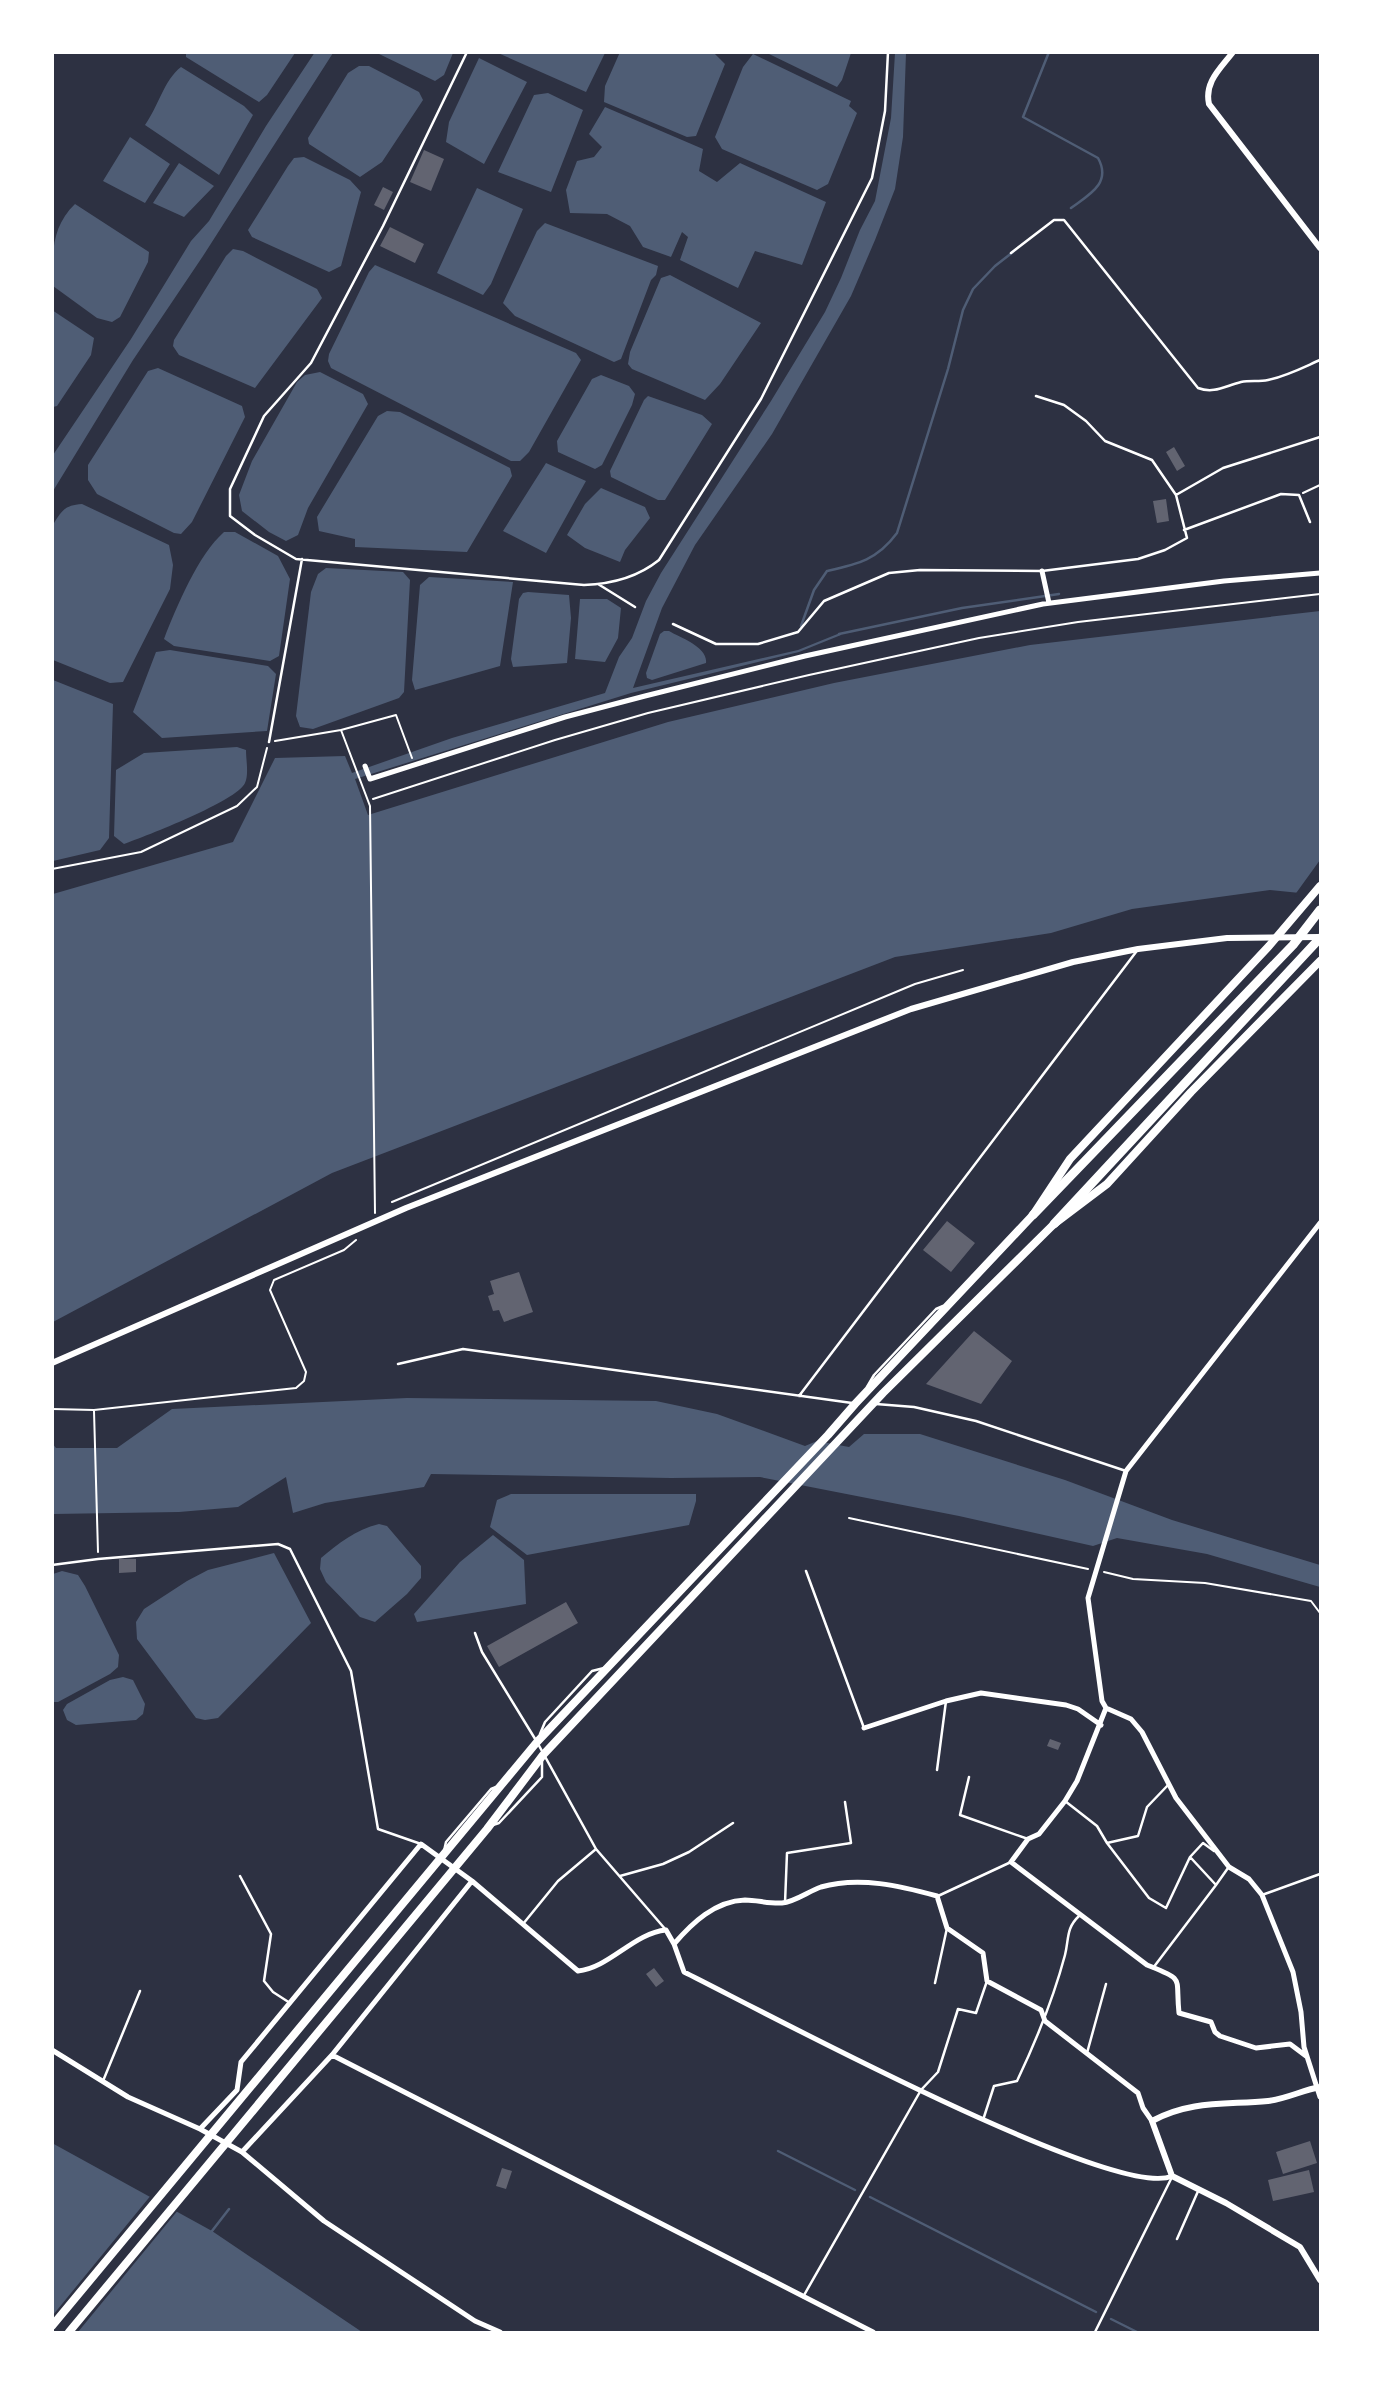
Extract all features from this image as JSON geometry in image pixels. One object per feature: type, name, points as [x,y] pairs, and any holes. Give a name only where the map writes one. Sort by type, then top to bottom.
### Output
[{"type":"highway","points":[[1033,1215],[1293,945],[1321,910]]},
{"type":"highway","points":[[1054,1224],[1321,938]]},
{"type":"main road","points":[[52,2326],[537,1742],[828,1436],[1033,1215],[1070,1159],[1269,946],[1321,886]]},
{"type":"main road","points":[[69,2333],[271,2086],[487,1829],[543,1755],[874,1404],[1054,1224],[1107,1184],[1191,1092],[1321,961]]},
{"type":"street","points":[[1233,52],[1210,83],[1207,93],[1209,104],[1321,248]]},
{"type":"street","points":[[1042,571],[1049,603]]},
{"type":"street","points":[[365,765],[370,779],[565,717],[805,656],[1049,603],[1224,580],[1321,573]]},
{"type":"street","points":[[52,1363],[405,1208],[911,1009],[1073,962],[1138,950],[1227,938],[1321,938]]},
{"type":"street","points":[[1321,1223],[1126,1471],[1088,1598],[1102,1701],[1106,1708],[1131,1719],[1142,1732],[1176,1798],[1229,1867],[1249,1879],[1262,1895],[1293,1972],[1306,2056],[1321,2097]]},
{"type":"street","points":[[863,1728],[946,1701],[981,1693],[1066,1705],[1078,1709],[1101,1725]]},
{"type":"street","points":[[1106,1708],[1077,1781],[1065,1801],[1039,1834],[1028,1839],[1011,1862],[1153,1968],[1170,1974],[1178,1983],[1179,2013],[1212,2022],[1215,2032],[1220,2036],[1256,2048],[1290,2044],[1306,2056]]},
{"type":"street","points":[[200,2129],[237,2090],[241,2062],[421,1844],[472,1881],[578,1971],[589,1970],[646,1935],[666,1930],[684,1972],[921,2090],[1064,2155],[1137,2178],[1165,2180],[1172,2176]]},
{"type":"street","points":[[242,2152],[332,2055],[472,1881]]},
{"type":"street","points":[[674,1944],[689,1926],[706,1913],[743,1900],[785,1903],[821,1887],[846,1882],[895,1885],[937,1896],[947,1928],[983,1953],[987,1981],[1041,2010],[1045,2021],[1138,2093],[1143,2108],[1152,2121],[1172,2176],[1226,2203],[1300,2247],[1321,2280]]},
{"type":"street","points":[[52,2050],[128,2097],[200,2129],[242,2152],[324,2221],[475,2321],[500,2333]]},
{"type":"street","points":[[332,2055],[873,2333]]},
{"type":"street","points":[[1152,2121],[1167,2113],[1186,2108],[1213,2103],[1269,2101],[1319,2087]]},
{"type":"lane","points":[[467,52],[389,214],[312,363],[267,411],[230,489],[229,516],[296,559],[598,584],[644,572],[659,560],[761,399],[872,178],[885,111],[888,52]]},
{"type":"lane","points":[[1011,253],[1054,220],[1064,220],[1198,388],[1206,391],[1223,389],[1244,381],[1267,380],[1321,360]]},
{"type":"lane","points":[[673,624],[716,644],[758,644],[798,632],[824,601],[888,573],[920,570],[1042,571],[1138,559],[1165,550],[1187,538],[1176,495],[1152,460],[1105,441],[1086,421],[1064,405],[1035,396]]},
{"type":"lane","points":[[1176,495],[1223,468],[1321,437]]},
{"type":"lane","points":[[1184,530],[1281,494],[1299,495],[1310,522]]},
{"type":"lane","points":[[269,741],[302,559]]},
{"type":"lane","points":[[598,584],[635,607]]},
{"type":"lane","points":[[799,1396],[1138,950]]},
{"type":"lane","points":[[398,1364],[463,1349],[855,1404],[914,1407],[976,1421],[1126,1471]]},
{"type":"lane","points":[[52,1565],[278,1544],[290,1549],[351,1671],[378,1829],[421,1844]]},
{"type":"lane","points":[[806,1571],[863,1728]]},
{"type":"lane","points":[[475,1633],[482,1652],[537,1742],[596,1849],[666,1930]]},
{"type":"lane","points":[[937,1770],[946,1701]]},
{"type":"lane","points":[[969,1777],[960,1815],[1028,1839]]},
{"type":"lane","points":[[1107,1843],[1138,1836],[1147,1807],[1169,1784]]},
{"type":"lane","points":[[1065,1801],[1097,1826],[1149,1898],[1166,1908],[1190,1857],[1203,1843],[1222,1858]]},
{"type":"lane","points":[[785,1903],[787,1853],[851,1843],[845,1802]]},
{"type":"lane","points":[[620,1876],[663,1864],[689,1852],[733,1823]]},
{"type":"lane","points":[[523,1924],[558,1881],[596,1849]]},
{"type":"lane","points":[[1190,1857],[1216,1885]]},
{"type":"lane","points":[[937,1896],[1011,1862]]},
{"type":"lane","points":[[1153,1968],[1229,1867]]},
{"type":"lane","points":[[1262,1895],[1321,1874]]},
{"type":"lane","points":[[240,1876],[271,1934],[264,1981],[273,1992],[290,2003]]},
{"type":"lane","points":[[983,2120],[994,2085],[1017,2081],[1045,2021],[1066,1951],[1066,1937],[1072,1923],[1082,1914]]},
{"type":"lane","points":[[935,1983],[947,1928]]},
{"type":"lane","points":[[803,2297],[921,2090],[938,2072],[958,2009],[976,2013],[987,1981]]},
{"type":"lane","points":[[1087,2053],[1106,1984]]},
{"type":"lane","points":[[103,2081],[140,1992]]},
{"type":"lane","points":[[1095,2333],[1172,2176]]},
{"type":"lane","points":[[1177,2239],[1199,2189]]},
{"type":"path","points":[[1299,495],[1321,485]]},
{"type":"path","points":[[373,799],[648,713],[874,660],[979,638],[1066,624],[1321,594]]},
{"type":"path","points":[[52,869],[141,852],[237,806],[257,787],[269,741],[341,730],[396,715],[414,765]]},
{"type":"path","points":[[341,730],[370,806],[376,1211],[370,1222]]},
{"type":"path","points":[[392,1202],[915,984],[963,970]]},
{"type":"path","points":[[52,1409],[94,1410],[296,1388],[304,1381],[306,1372],[270,1290],[271,1284],[274,1280],[344,1250],[365,1233]]},
{"type":"path","points":[[94,1410],[98,1559]]},
{"type":"path","points":[[849,1518],[1133,1579],[1205,1583],[1311,1601],[1321,1613]]},
{"type":"water","points":[[186,52],[295,53],[267,95],[259,102],[186,57]]},
{"type":"water","points":[[315,52],[333,53],[133,360],[53,491],[53,455],[131,339],[191,241],[209,221],[266,126]]},
{"type":"water","points":[[620,52],[714,53],[725,64],[696,136],[687,137],[604,102],[605,86]]},
{"type":"water","points":[[377,53],[453,53],[444,75],[435,81]]},
{"type":"water","points":[[498,53],[605,53],[586,92]]},
{"type":"water","points":[[767,53],[851,53],[837,87]]},
{"type":"water","points":[[895,53],[906,53],[903,137],[895,189],[875,240],[851,296],[772,434],[695,545],[662,608],[633,688],[798,650],[840,633],[841,635],[799,652],[631,693],[355,779],[368,815],[668,722],[834,683],[1030,645],[1320,611],[1320,895],[1270,890],[1132,909],[1051,933],[895,957],[332,1173],[53,1322],[53,894],[233,842],[275,758],[345,756],[352,773],[452,738],[605,693],[619,657],[632,638],[646,601],[661,573],[771,401],[825,312],[841,278],[875,201],[891,118]]},
{"type":"water","points":[[753,54],[851,101],[849,106],[857,113],[828,184],[817,190],[722,149],[715,137],[743,67]]},
{"type":"water","points":[[479,58],[527,82],[484,164],[446,142],[449,122]]},
{"type":"water","points":[[359,66],[369,66],[419,92],[423,100],[382,162],[360,177],[309,144],[308,138],[348,73]]},
{"type":"water","points":[[181,67],[244,106],[253,115],[219,175],[145,125],[170,79]]},
{"type":"water","points":[[548,93],[583,110],[551,192],[498,172],[534,95]]},
{"type":"water","points":[[605,107],[703,149],[699,171],[717,182],[740,163],[826,202],[802,265],[755,251],[738,288],[680,260],[688,237],[682,232],[671,257],[643,247],[630,226],[607,214],[570,213],[566,190],[577,161],[594,157],[602,147],[589,134]]},
{"type":"water","points":[[130,137],[170,164],[145,203],[103,181]]},
{"type":"water","points":[[304,157],[350,180],[361,192],[341,266],[329,272],[252,237],[248,230],[294,158]]},
{"type":"water","points":[[179,163],[214,186],[184,217],[153,203]]},
{"type":"water","points":[[477,188],[523,209],[491,284],[483,295],[437,273]]},
{"type":"water","points":[[75,204],[149,252],[148,262],[120,317],[112,322],[97,318],[53,286],[53,252],[57,232]]},
{"type":"water","points":[[545,223],[658,266],[621,359],[614,362],[515,316],[503,303],[537,231]]},
{"type":"water","points":[[233,249],[243,251],[317,289],[322,298],[255,388],[179,355],[173,346],[174,340]]},
{"type":"water","points":[[375,265],[576,353],[581,360],[529,452],[520,461],[511,461],[331,368],[329,354],[369,272]]},
{"type":"water","points":[[670,275],[761,323],[720,384],[705,400],[632,369],[628,364],[630,352],[661,278]]},
{"type":"water","points":[[52,310],[94,338],[91,355],[57,406],[53,407]]},
{"type":"water","points":[[158,368],[242,406],[245,417],[192,522],[181,534],[174,533],[97,494],[88,480],[88,465],[148,371]]},
{"type":"water","points":[[320,372],[363,394],[368,404],[308,508],[298,535],[286,541],[269,532],[242,511],[239,495],[252,461],[297,382],[305,375]]},
{"type":"water","points":[[601,375],[629,386],[635,394],[602,465],[595,469],[558,452],[557,441],[592,379]]},
{"type":"water","points":[[648,396],[702,415],[712,424],[665,500],[658,500],[611,477],[610,471]]},
{"type":"water","points":[[387,411],[400,412],[510,468],[512,476],[467,552],[355,547],[355,539],[319,531],[317,517],[378,416]]},
{"type":"water","points":[[546,463],[586,481],[546,553],[503,531]]},
{"type":"water","points":[[601,488],[645,507],[650,518],[625,550],[620,562],[585,548],[567,535],[585,504]]},
{"type":"water","points":[[82,504],[169,545],[173,565],[170,589],[123,682],[110,683],[53,660],[53,525],[64,510]]},
{"type":"water","points":[[224,532],[235,532],[278,556],[290,579],[279,656],[270,661],[174,646],[164,639],[197,567]]},
{"type":"water","points":[[326,568],[403,572],[410,580],[404,692],[399,698],[313,729],[300,727],[296,716],[311,592],[318,574]]},
{"type":"water","points":[[429,577],[513,582],[500,666],[415,690],[412,680],[420,585]]},
{"type":"water","points":[[523,593],[569,595],[571,618],[567,663],[513,667],[511,659],[519,599]]},
{"type":"water","points":[[580,599],[607,599],[621,608],[618,638],[605,662],[575,659]]},
{"type":"water","points":[[664,631],[687,640],[698,648],[703,652],[706,663],[652,680],[647,678],[646,673],[660,634]]},
{"type":"water","points":[[170,650],[268,666],[276,674],[267,731],[162,738],[133,712],[156,652]]},
{"type":"water","points":[[53,680],[113,704],[109,838],[100,850],[53,861]]},
{"type":"water","points":[[237,747],[246,750],[247,775],[245,783],[226,799],[124,844],[114,836],[116,770],[144,753]]},
{"type":"water","points":[[407,1398],[656,1401],[717,1414],[805,1446],[817,1441],[849,1447],[864,1434],[920,1434],[1065,1480],[1172,1520],[1320,1565],[1320,1587],[1207,1554],[1117,1538],[1093,1546],[959,1516],[760,1477],[431,1474],[424,1487],[325,1503],[293,1513],[286,1477],[238,1507],[179,1512],[53,1514],[52,1443],[56,1448],[117,1448],[172,1409]]},
{"type":"water","points":[[511,1494],[696,1494],[696,1501],[689,1525],[527,1555],[490,1527],[497,1500]]},
{"type":"water","points":[[379,1524],[387,1526],[421,1566],[421,1578],[375,1622],[360,1617],[326,1582],[320,1569],[321,1558],[334,1547],[355,1533]]},
{"type":"water","points":[[493,1535],[524,1560],[526,1604],[417,1622],[414,1614],[460,1562]]},
{"type":"water","points":[[274,1553],[311,1623],[218,1718],[196,1718],[137,1639],[136,1622],[144,1609],[208,1570]]},
{"type":"water","points":[[62,1571],[78,1575],[119,1655],[118,1667],[110,1674],[58,1702],[53,1702],[53,1574]]},
{"type":"water","points":[[123,1677],[133,1680],[145,1704],[143,1714],[136,1720],[76,1725],[67,1720],[63,1710],[67,1704],[110,1680]]},
{"type":"water","points":[[52,2143],[212,2231],[362,2332],[53,2332]]},
{"type":"pier","points":[[1320,860],[1320,898],[1294,896]]},
{"type":"pier","points":[[152,2194],[179,2209],[78,2332],[53,2332],[53,2315]]},
{"type":"building","points":[[424,150],[444,159],[431,191],[410,182]]},
{"type":"building","points":[[383,187],[393,192],[384,210],[374,205]]},
{"type":"building","points":[[390,227],[424,244],[415,263],[380,246]]},
{"type":"building","points":[[1174,447],[1185,466],[1177,471],[1166,452]]},
{"type":"building","points":[[1166,499],[1169,521],[1157,523],[1153,501]]},
{"type":"building","points":[[947,1221],[975,1243],[951,1272],[923,1250]]},
{"type":"building","points":[[519,1272],[533,1312],[504,1322],[499,1310],[493,1311],[488,1296],[494,1294],[490,1281]]},
{"type":"building","points":[[974,1331],[1012,1361],[981,1404],[926,1384]]},
{"type":"building","points":[[119,1559],[136,1559],[136,1572],[119,1573]]},
{"type":"building","points":[[566,1602],[578,1623],[499,1667],[487,1646]]},
{"type":"building","points":[[1050,1739],[1061,1743],[1058,1750],[1047,1746]]},
{"type":"building","points":[[654,1968],[664,1981],[656,1987],[646,1974]]},
{"type":"building","points":[[1310,2141],[1317,2163],[1283,2174],[1276,2152]]},
{"type":"building","points":[[502,2168],[512,2171],[506,2189],[496,2186]]},
{"type":"building","points":[[1309,2170],[1314,2192],[1273,2201],[1268,2180]]},
{"type":"waterway","points":[[1049,52],[1023,117],[1098,158],[1102,167],[1097,188],[1071,208]]},
{"type":"waterway","points":[[801,626],[814,590],[827,571],[874,555],[897,533],[948,369],[963,310],[973,289],[1013,252]]},
{"type":"waterway","points":[[839,634],[962,608],[1059,594]]},
{"type":"waterway","points":[[778,2151],[855,2190]]},
{"type":"waterway","points":[[870,2197],[1096,2312]]},
{"type":"waterway","points":[[212,2231],[229,2209]]},
{"type":"waterway","points":[[1111,2319],[1137,2332]]}]
